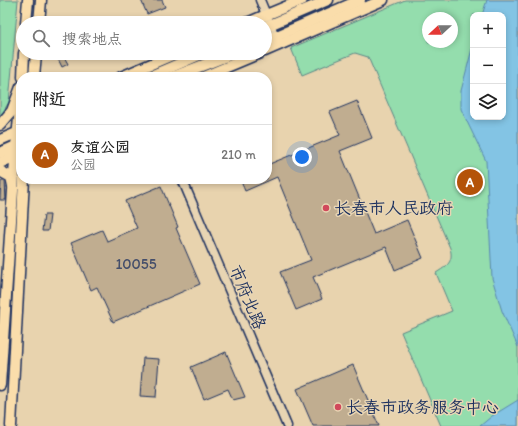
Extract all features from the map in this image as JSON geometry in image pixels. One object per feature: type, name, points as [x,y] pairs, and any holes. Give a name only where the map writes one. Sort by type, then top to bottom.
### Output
[{"type":"main road","points":[[27,16],[28,0]]},
{"type":"main road","points":[[40,16],[41,0]]},
{"type":"main road","points":[[266,15],[302,0]]},
{"type":"main road","points":[[272,24],[328,0]]},
{"type":"main road","points":[[272,45],[277,41],[360,0]]},
{"type":"main road","points":[[272,41],[277,41],[383,0]]},
{"type":"main road","points":[[23,72],[24,60]]},
{"type":"main road","points":[[34,72],[35,60]]},
{"type":"main road","points":[[133,72],[161,60]]},
{"type":"main road","points":[[160,72],[188,60]]},
{"type":"main road","points":[[186,72],[216,60]]},
{"type":"main road","points":[[215,72],[243,60]]},
{"type":"main road","points":[[0,125],[12,111],[16,100]]},
{"type":"main road","points":[[0,140],[16,134]]},
{"type":"main road","points":[[0,152],[16,150]]},
{"type":"main road","points":[[0,163],[16,151]]},
{"type":"main road","points":[[0,171],[11,177],[18,191]]},
{"type":"main road","points":[[11,426],[18,184]]},
{"type":"main road","points":[[0,385],[3,297],[18,191],[22,184]]},
{"type":"main road","points":[[18,191],[24,184]]},
{"type":"street","points":[[260,0],[266,15]]},
{"type":"street","points":[[272,33],[277,41]]},
{"type":"street","name":"市府北路","points":[[184,184],[287,426]]},
{"type":"green space","points":[[0,0],[18,0],[9,102],[0,117]]},
{"type":"green space","points":[[405,0],[518,0],[518,426],[441,426],[401,332],[452,311],[436,273],[449,263],[451,253],[368,57],[355,53],[302,75],[291,48]]},
{"type":"water","points":[[487,0],[518,0],[518,347],[502,311],[492,278],[486,161],[461,109],[461,91],[470,56],[470,120],[506,120],[506,12],[483,12]]},
{"type":"water","points":[[518,400],[518,426],[480,426],[492,416]]},
{"type":"building","points":[[141,0],[162,0],[165,7],[147,14]]},
{"type":"building","points":[[58,60],[66,60],[68,64],[62,67]]},
{"type":"building","name":"长春市人民政府","points":[[357,101],[372,138],[340,151],[374,234],[407,220],[423,258],[395,270],[386,247],[313,277],[322,299],[296,310],[280,272],[311,260],[277,177],[272,179],[272,163],[340,135],[330,112]]},
{"type":"building","points":[[1,181],[5,181],[6,200],[0,200]]},
{"type":"building","name":"长春市人民政府","points":[[242,184],[261,184],[245,191]]},
{"type":"building","points":[[161,186],[178,227],[176,228],[200,284],[113,322],[97,287],[91,290],[71,243],[102,230],[107,241],[137,228],[125,201]]},
{"type":"building","points":[[44,215],[50,215],[48,231],[42,231]]},
{"type":"building","points":[[226,352],[245,397],[233,400],[228,389],[204,399],[191,367]]},
{"type":"building","points":[[143,358],[159,359],[156,397],[140,396]]},
{"type":"building","name":"长春市政务服务中心","points":[[353,365],[379,426],[313,426],[297,389]]},
{"type":"place","name":"友谊公园","points":[[470,182]]},
{"type":"place","name":"长春市人民政府","points":[[326,208]]},
{"type":"place","name":"长春市政务服务中心","points":[[338,407]]}]
